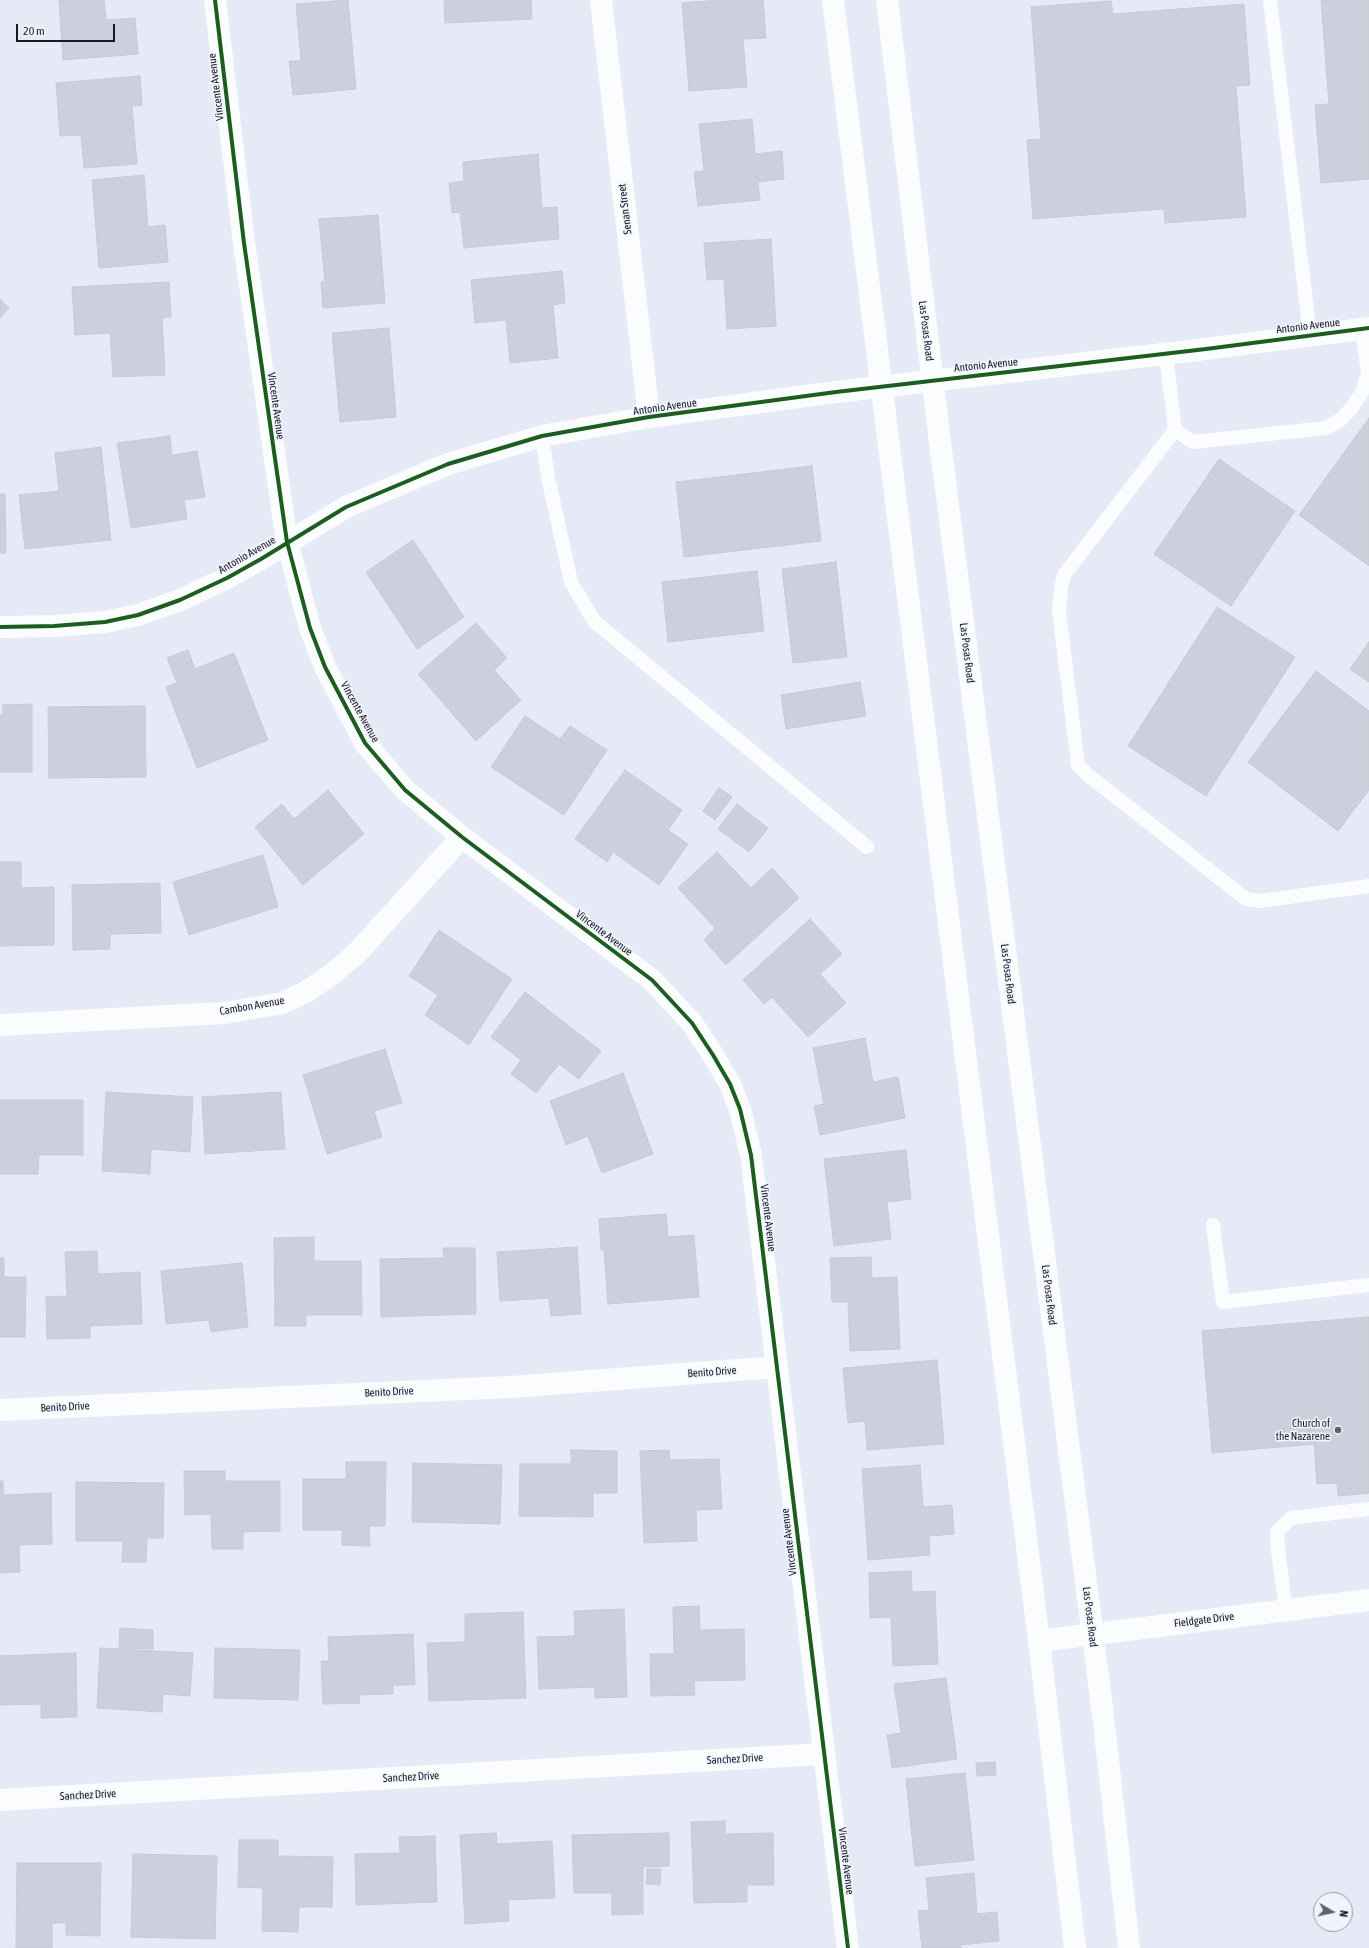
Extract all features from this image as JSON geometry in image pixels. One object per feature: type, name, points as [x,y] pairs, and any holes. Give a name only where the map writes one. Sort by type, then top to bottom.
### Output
[{"type":"street","name":"Vincente Avenue","points":[[215,0],[244,243],[287,542],[310,628],[325,667],[365,743],[405,790],[462,837],[652,980],[692,1023],[730,1084],[740,1109],[751,1155],[823,1754],[848,1948]]},
{"type":"street","name":"Senan Street","points":[[601,0],[649,418]]},
{"type":"street","points":[[833,0],[1039,1641],[1075,1948]]},
{"type":"street","name":"Las Posas Road","points":[[886,0],[932,380],[1092,1634],[1129,1948]]},
{"type":"street","name":"Antonio Avenue","points":[[0,627],[54,626],[105,622],[138,615],[180,600],[227,578],[346,507],[394,485],[448,464],[542,436],[649,418],[932,380],[1166,354],[1366,328]]},
{"type":"street","name":"Cambon Avenue","points":[[0,1025],[225,1013],[282,1003],[306,992],[332,974],[356,954],[462,837]]},
{"type":"street","name":"Benito Drive","points":[[0,1410],[511,1387],[777,1367]]},
{"type":"street","name":"Fieldgate Drive","points":[[1039,1641],[1369,1600]]},
{"type":"street","name":"Sanchez Drive","points":[[0,1800],[823,1754]]},
{"type":"lane","points":[[1270,0],[1310,335]]},
{"type":"lane","points":[[1175,430],[1193,442],[1326,428],[1339,421],[1351,409],[1362,392],[1368,373],[1366,328]]},
{"type":"lane","points":[[1166,354],[1175,430],[1064,575],[1059,611],[1078,764],[1088,775],[1246,899],[1260,901],[1369,886]]},
{"type":"lane","points":[[542,436],[548,477],[571,582],[594,621],[867,847]]},
{"type":"lane","points":[[1213,1225],[1223,1302],[1369,1285]]},
{"type":"lane","points":[[1286,1610],[1277,1532],[1291,1518],[1369,1509]]},
{"type":"building","points":[[59,0],[104,0],[106,20],[135,18],[138,54],[63,60]]},
{"type":"building","points":[[348,0],[356,89],[293,95],[289,61],[301,61],[296,4]]},
{"type":"building","points":[[444,0],[531,0],[532,19],[445,23]]},
{"type":"building","points":[[720,0],[763,0],[766,38],[743,39],[747,87],[689,91],[682,3]]},
{"type":"building","points":[[1321,0],[1369,0],[1369,179],[1321,183],[1315,105],[1329,104]]},
{"type":"building","points":[[1111,1],[1113,14],[1244,4],[1250,85],[1236,86],[1246,217],[1165,223],[1164,209],[1033,219],[1027,140],[1041,139],[1031,7]]},
{"type":"building","points":[[140,76],[142,105],[132,106],[137,164],[84,168],[81,135],[60,136],[56,83]]},
{"type":"building","points":[[752,119],[755,154],[782,151],[784,179],[758,182],[760,200],[698,206],[694,172],[704,171],[699,124]]},
{"type":"building","points":[[538,154],[542,208],[557,207],[559,239],[464,248],[460,212],[452,213],[449,183],[464,181],[463,162]]},
{"type":"building","points":[[144,175],[148,227],[165,225],[168,262],[99,268],[92,180]]},
{"type":"building","points":[[378,215],[385,303],[323,308],[321,282],[325,282],[319,219]]},
{"type":"building","points":[[771,239],[776,326],[727,329],[724,279],[707,280],[704,243]]},
{"type":"building","points":[[562,271],[565,303],[553,305],[558,358],[510,363],[506,320],[475,323],[471,280]]},
{"type":"building","points":[[169,282],[171,317],[162,318],[165,375],[113,377],[110,333],[75,335],[72,287]]},
{"type":"building","points":[[0,299],[9,308],[0,318]]},
{"type":"building","points":[[389,328],[396,417],[340,422],[332,333]]},
{"type":"building","points":[[1369,418],[1369,566],[1299,515]]},
{"type":"building","points":[[170,436],[172,455],[197,451],[205,497],[184,500],[187,519],[131,528],[117,443]]},
{"type":"building","points":[[101,447],[111,540],[25,549],[19,495],[59,491],[55,453]]},
{"type":"building","points":[[1219,459],[1295,511],[1231,606],[1154,554]]},
{"type":"building","points":[[812,466],[821,541],[684,557],[676,482]]},
{"type":"building","points":[[0,494],[5,494],[6,553],[0,553]]},
{"type":"building","points":[[413,540],[464,617],[417,649],[366,572]]},
{"type":"building","points":[[836,562],[847,657],[793,663],[782,569]]},
{"type":"building","points":[[757,571],[764,631],[668,642],[662,582]]},
{"type":"building","points":[[1217,607],[1295,657],[1206,796],[1128,746]]},
{"type":"building","points":[[476,623],[507,658],[494,670],[521,700],[476,741],[418,674]]},
{"type":"building","points":[[1369,642],[1369,682],[1350,669]]},
{"type":"building","points":[[188,650],[195,669],[234,653],[268,740],[197,768],[166,687],[177,683],[167,658]]},
{"type":"building","points":[[1316,671],[1369,711],[1369,790],[1338,831],[1248,762]]},
{"type":"building","points":[[860,682],[866,716],[786,729],[781,695]]},
{"type":"building","points":[[32,704],[32,772],[0,772],[0,715],[3,715],[3,705]]},
{"type":"building","points":[[145,706],[146,777],[49,778],[48,707]]},
{"type":"building","points":[[525,716],[560,739],[570,726],[607,750],[564,815],[491,767]]},
{"type":"building","points":[[625,770],[682,810],[668,830],[688,844],[659,885],[613,852],[607,862],[575,839]]},
{"type":"building","points":[[719,788],[732,797],[715,820],[703,811]]},
{"type":"building","points":[[328,790],[364,834],[303,885],[255,827],[282,804],[294,819]]},
{"type":"building","points":[[737,804],[768,828],[749,852],[718,829]]},
{"type":"building","points":[[717,852],[751,888],[772,868],[799,898],[726,965],[704,940],[715,928],[678,888]]},
{"type":"building","points":[[263,855],[278,907],[189,935],[173,882]]},
{"type":"building","points":[[0,862],[21,862],[21,888],[54,887],[54,945],[0,946]]},
{"type":"building","points":[[160,883],[161,933],[110,934],[110,949],[73,950],[72,885]]},
{"type":"building","points":[[810,919],[842,954],[820,974],[846,1003],[808,1037],[772,997],[764,1004],[743,980]]},
{"type":"building","points":[[439,930],[512,979],[469,1045],[425,1015],[438,995],[409,976]]},
{"type":"building","points":[[525,992],[601,1051],[579,1079],[559,1064],[536,1093],[511,1074],[521,1060],[491,1037]]},
{"type":"building","points":[[865,1038],[873,1082],[898,1077],[905,1118],[820,1135],[814,1106],[824,1104],[813,1048]]},
{"type":"building","points":[[385,1049],[402,1103],[374,1111],[382,1137],[327,1154],[303,1075]]},
{"type":"building","points":[[623,1073],[653,1154],[602,1173],[588,1136],[566,1145],[550,1101]]},
{"type":"building","points":[[106,1092],[193,1097],[190,1152],[151,1149],[150,1174],[102,1171]]},
{"type":"building","points":[[281,1092],[285,1149],[205,1154],[202,1097]]},
{"type":"building","points":[[0,1100],[83,1100],[83,1155],[39,1155],[38,1174],[0,1174]]},
{"type":"building","points":[[906,1150],[911,1199],[887,1202],[891,1239],[834,1246],[824,1159]]},
{"type":"building","points":[[666,1214],[668,1237],[694,1235],[699,1297],[608,1304],[604,1250],[601,1250],[599,1219]]},
{"type":"building","points":[[314,1237],[314,1261],[361,1261],[362,1315],[306,1315],[306,1326],[275,1326],[274,1238]]},
{"type":"building","points":[[577,1247],[581,1314],[551,1316],[549,1298],[500,1301],[497,1252]]},
{"type":"building","points":[[443,1248],[475,1248],[476,1314],[381,1317],[380,1259],[444,1258]]},
{"type":"building","points":[[97,1251],[98,1274],[140,1272],[142,1324],[90,1326],[90,1338],[47,1339],[46,1297],[67,1296],[65,1252]]},
{"type":"building","points":[[871,1257],[872,1278],[897,1277],[900,1349],[850,1351],[848,1302],[832,1302],[830,1258]]},
{"type":"building","points":[[0,1258],[4,1258],[4,1277],[26,1277],[25,1337],[0,1337]]},
{"type":"building","points":[[242,1263],[248,1327],[211,1332],[209,1320],[166,1324],[161,1271]]},
{"type":"building","points":[[1369,1317],[1369,1493],[1338,1496],[1337,1483],[1317,1484],[1314,1444],[1212,1453],[1202,1331]]},
{"type":"building","points":[[937,1360],[944,1444],[867,1450],[865,1421],[848,1423],[843,1368]]},
{"type":"building","points":[[571,1450],[617,1451],[617,1493],[593,1493],[593,1517],[519,1516],[520,1464],[571,1464]]},
{"type":"building","points":[[669,1450],[670,1460],[719,1459],[722,1509],[696,1510],[697,1541],[644,1543],[640,1451]]},
{"type":"building","points":[[346,1462],[386,1462],[385,1526],[369,1526],[370,1546],[342,1545],[342,1530],[303,1530],[303,1479],[346,1479]]},
{"type":"building","points":[[413,1463],[502,1465],[500,1524],[412,1522]]},
{"type":"building","points":[[920,1465],[923,1507],[952,1505],[954,1534],[929,1536],[930,1555],[868,1560],[862,1469]]},
{"type":"building","points":[[184,1471],[225,1471],[225,1481],[280,1481],[280,1531],[243,1532],[243,1549],[212,1549],[211,1514],[185,1515]]},
{"type":"building","points":[[0,1481],[3,1481],[4,1495],[51,1493],[52,1544],[19,1545],[20,1572],[0,1573]]},
{"type":"building","points":[[76,1482],[164,1483],[163,1538],[147,1538],[146,1562],[122,1562],[123,1541],[76,1541]]},
{"type":"building","points":[[911,1571],[912,1592],[935,1591],[938,1664],[893,1666],[891,1617],[870,1618],[869,1573]]},
{"type":"building","points":[[699,1606],[700,1630],[744,1629],[745,1680],[694,1681],[695,1695],[651,1696],[650,1654],[674,1654],[673,1607]]},
{"type":"building","points":[[624,1609],[627,1697],[595,1698],[595,1687],[539,1689],[537,1637],[575,1636],[574,1611]]},
{"type":"building","points":[[523,1612],[526,1698],[429,1701],[427,1643],[465,1642],[465,1614]]},
{"type":"building","points":[[120,1628],[153,1630],[153,1649],[119,1648]]},
{"type":"building","points":[[413,1634],[415,1685],[393,1685],[393,1694],[359,1695],[360,1703],[323,1704],[321,1661],[329,1661],[328,1637]]},
{"type":"building","points":[[100,1648],[193,1653],[190,1696],[163,1694],[162,1712],[97,1708]]},
{"type":"building","points":[[215,1648],[300,1650],[298,1700],[214,1698]]},
{"type":"building","points":[[76,1653],[77,1717],[41,1718],[41,1704],[0,1705],[0,1656]]},
{"type":"building","points":[[946,1678],[957,1759],[892,1768],[887,1735],[901,1733],[894,1684]]},
{"type":"building","points":[[995,1762],[996,1775],[977,1776],[976,1763]]},
{"type":"building","points":[[965,1773],[974,1860],[915,1866],[906,1779]]},
{"type":"building","points":[[725,1821],[725,1834],[773,1833],[774,1885],[747,1885],[747,1902],[694,1903],[691,1822]]},
{"type":"building","points":[[496,1833],[497,1844],[552,1841],[555,1898],[508,1900],[509,1921],[465,1924],[460,1835]]},
{"type":"building","points":[[669,1833],[669,1866],[643,1867],[643,1914],[612,1915],[612,1893],[574,1893],[572,1835]]},
{"type":"building","points":[[435,1836],[437,1902],[356,1905],[355,1854],[400,1853],[399,1837]]},
{"type":"building","points":[[239,1840],[278,1840],[278,1856],[333,1857],[332,1907],[299,1907],[298,1932],[262,1931],[263,1888],[238,1887]]},
{"type":"building","points":[[133,1854],[217,1856],[215,1939],[131,1937]]},
{"type":"building","points":[[17,1863],[101,1863],[100,1936],[66,1935],[66,1923],[52,1923],[52,1948],[16,1948]]},
{"type":"building","points":[[647,1869],[661,1869],[660,1885],[646,1884]]},
{"type":"building","points":[[974,1873],[977,1914],[997,1912],[999,1941],[961,1945],[961,1948],[922,1948],[918,1911],[929,1910],[926,1878]]},
{"type":"cycle path","points":[[215,0],[244,243],[287,542],[310,628],[325,667],[365,743],[405,790],[462,837],[652,980],[692,1023],[730,1084],[740,1109],[751,1155],[848,1948]]},
{"type":"cycle path","points":[[0,627],[54,626],[105,622],[138,615],[180,600],[227,578],[346,507],[448,464],[542,436],[649,417],[836,392],[1206,349],[1369,328]]},
{"type":"place","name":"Church of the Nazarene","points":[[1338,1430]]}]
